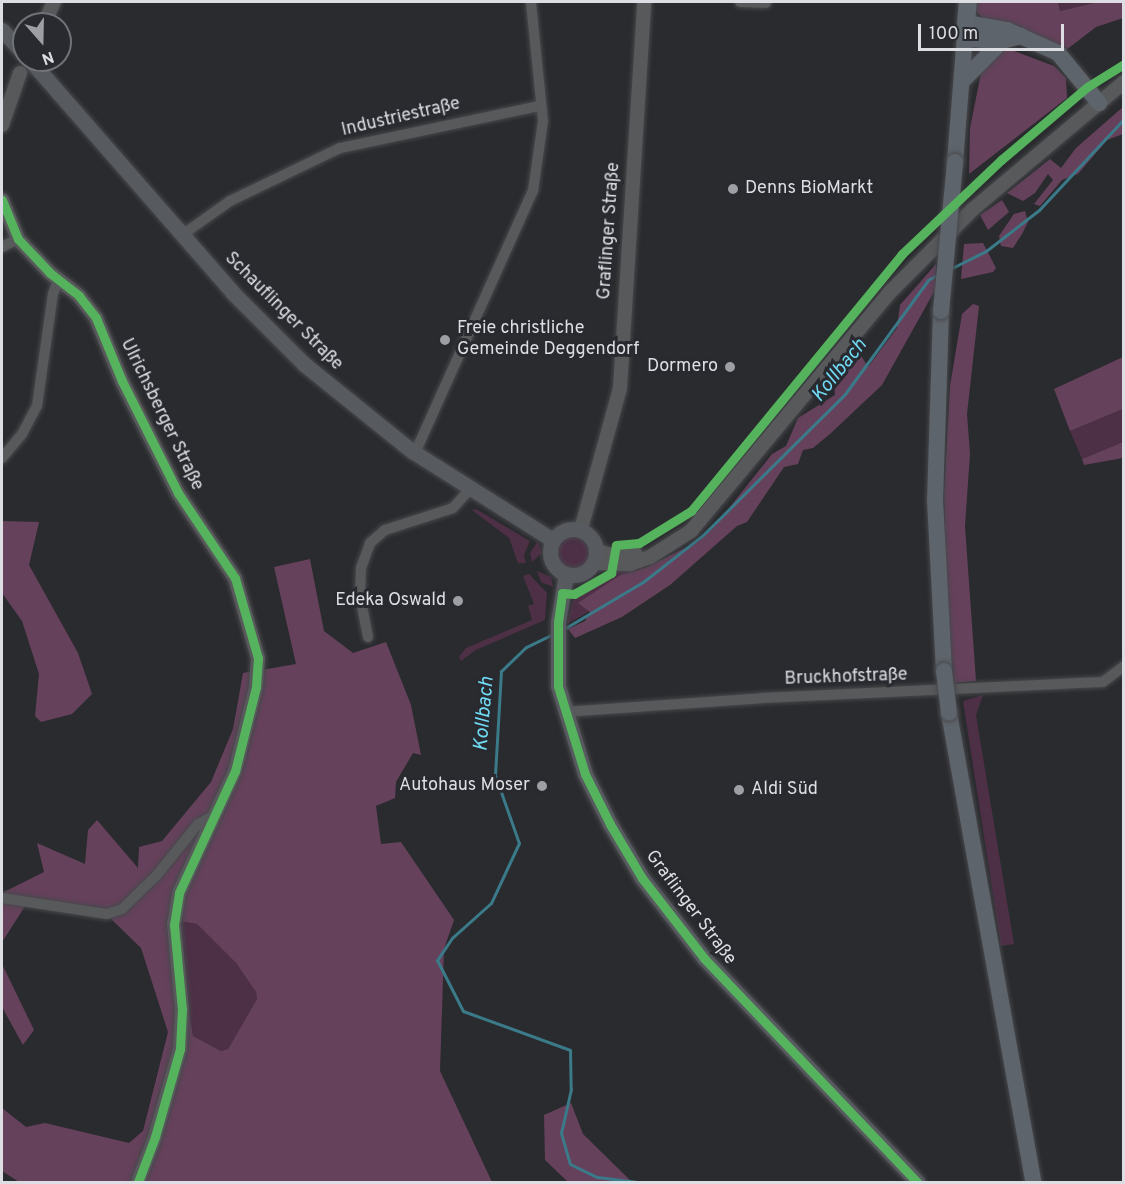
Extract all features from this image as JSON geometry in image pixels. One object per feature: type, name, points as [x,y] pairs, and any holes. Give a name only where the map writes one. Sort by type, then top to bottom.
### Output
[{"type":"highway","points":[[965,31],[968,2]]},
{"type":"main road","points":[[965,31],[1007,30],[1058,53],[1099,103]]},
{"type":"main road","points":[[965,31],[1002,41],[1021,36]]},
{"type":"main road","points":[[965,31],[963,80],[941,311],[935,499],[944,671],[949,713],[1033,1182]]},
{"type":"main road","points":[[963,80],[1002,41]]},
{"type":"main road","name":"Schauflinger Straße","points":[[40,72],[233,293],[304,364],[415,453],[553,540]]},
{"type":"main road","points":[[565,530],[581,530],[594,540],[595,557],[582,574],[566,574],[552,561],[553,540],[565,530]]},
{"type":"main road","name":"Graflinger Straße","points":[[566,574],[558,622],[558,686],[564,712],[597,802],[642,878],[672,918],[741,999],[917,1182]]},
{"type":"street","points":[[415,453],[530,199],[539,167],[540,106],[531,2]]},
{"type":"street","name":"Graflinger Straße","points":[[581,530],[620,388],[644,2]]},
{"type":"street","points":[[740,2],[766,3]]},
{"type":"street","points":[[2,125],[20,73]]},
{"type":"street","points":[[595,557],[630,564],[650,557],[690,531],[812,388],[826,365],[890,292],[972,210],[1124,82]]},
{"type":"street","name":"Industriestraße","points":[[182,235],[230,201],[340,148],[540,106]]},
{"type":"street","name":"Ulrichsberger Straße","points":[[2,200],[18,239],[58,280],[79,296],[96,318],[122,381],[178,493],[235,578],[258,658],[256,687],[235,771],[211,817],[175,910],[182,1009],[180,1049],[155,1137],[138,1182]]},
{"type":"street","points":[[2,247],[18,239]]},
{"type":"street","points":[[2,458],[22,434],[37,406],[53,294],[58,280]]},
{"type":"street","points":[[368,637],[360,596],[361,568],[370,543],[386,530],[453,508],[470,489]]},
{"type":"street","name":"Bruckhofstraße","points":[[564,712],[762,698],[1103,682],[1124,666]]},
{"type":"street","points":[[2,898],[107,914],[123,909],[157,875],[198,824],[211,817]]},
{"type":"shaded area","points":[[977,2],[1058,2],[1060,11],[1098,2],[1123,2],[1123,18],[1096,27],[1066,50],[988,23],[976,11]]},
{"type":"shaded area","points":[[1058,2],[1098,2],[1060,11]]},
{"type":"shaded area","points":[[1009,49],[1054,66],[1066,78],[1067,98],[969,174],[970,128],[983,63],[991,54]]},
{"type":"shaded area","points":[[1123,107],[1123,134],[1107,140],[1078,174],[1062,180],[1040,206],[1034,204],[1053,180],[1048,174],[1035,193],[1023,201],[1007,193],[1050,159],[1061,168],[1076,148]]},
{"type":"shaded area","points":[[1002,200],[1009,212],[988,230],[980,215]]},
{"type":"shaded area","points":[[1025,211],[1028,222],[1013,248],[1001,246],[999,236],[1014,214]]},
{"type":"shaded area","points":[[983,243],[996,268],[993,272],[961,279],[964,244]]},
{"type":"shaded area","points":[[936,264],[935,290],[882,385],[813,448],[803,450],[798,464],[784,467],[747,522],[737,526],[670,585],[622,617],[575,638],[568,629],[585,621],[590,612],[578,603],[620,575],[645,568],[699,541],[715,526],[772,454],[786,446],[798,418],[835,395],[834,377],[857,349],[868,367],[897,328],[900,305]]},
{"type":"shaded area","points":[[973,304],[979,306],[967,414],[970,454],[965,526],[976,681],[954,683],[947,608],[944,495],[950,386],[962,314]]},
{"type":"shaded area","points":[[1123,357],[1123,409],[1070,431],[1054,389]]},
{"type":"shaded area","points":[[1123,409],[1123,442],[1082,459],[1070,431]]},
{"type":"shaded area","points":[[1123,442],[1123,458],[1084,465],[1082,459]]},
{"type":"shaded area","points":[[476,509],[530,541],[524,555],[526,563],[518,563],[509,538],[472,510]]},
{"type":"shaded area","points":[[2,521],[39,522],[29,565],[78,653],[92,694],[72,714],[41,722],[35,716],[39,674],[22,621],[2,593]]},
{"type":"shaded area","points":[[574,536],[586,541],[591,553],[586,565],[574,570],[562,565],[557,553],[562,541]]},
{"type":"shaded area","points":[[538,541],[542,553],[532,562],[530,553]]},
{"type":"shaded area","points":[[310,559],[324,631],[353,653],[386,642],[411,705],[421,755],[413,753],[396,782],[395,798],[376,806],[381,844],[401,842],[454,920],[444,949],[440,1071],[492,1182],[19,1182],[2,1171],[2,1108],[26,1127],[45,1123],[129,1143],[143,1131],[168,1032],[141,948],[106,914],[29,900],[2,942],[2,893],[44,872],[37,843],[85,864],[88,830],[97,820],[138,868],[139,847],[162,841],[211,782],[233,729],[243,673],[296,664],[274,567]],"holes":[[[175,920],[197,924],[236,963],[256,992],[257,999],[228,1049],[221,1051],[193,1036]]]},
{"type":"shaded area","points":[[640,566],[645,568],[620,575],[579,603],[590,611],[567,624],[573,600],[615,571]]},
{"type":"shaded area","points":[[537,571],[551,577],[553,587],[541,582]]},
{"type":"shaded area","points":[[529,574],[547,593],[545,620],[476,650],[461,661],[459,657],[466,648],[532,620],[528,606],[534,604],[523,576]]},
{"type":"shaded area","points":[[983,695],[976,715],[1014,944],[1001,946],[963,701]]},
{"type":"shaded area","points":[[175,920],[197,924],[236,963],[256,992],[257,999],[228,1049],[221,1051],[193,1036]]},
{"type":"shaded area","points":[[2,964],[34,1030],[23,1045],[2,1007]]},
{"type":"shaded area","points":[[571,1103],[583,1134],[632,1182],[568,1182],[545,1160],[544,1115]]},
{"type":"waterway","name":"Kollbach","points":[[950,269],[986,251],[1039,210],[1124,119]]},
{"type":"waterway","name":"Kollbach","points":[[562,630],[643,582],[703,535],[845,394],[928,280],[939,274]]},
{"type":"waterway","name":"Kollbach","points":[[553,634],[526,647],[501,671],[495,775],[519,843],[491,903],[452,938],[437,960],[463,1011],[570,1050],[571,1089],[561,1133],[570,1164],[597,1177],[636,1182]]},
{"type":"cycle path","points":[[917,1182],[704,958],[642,878],[610,824],[585,774],[558,686],[558,622],[562,593],[574,594],[611,573],[616,545],[639,543],[691,511],[902,254],[1001,160],[1087,87],[1124,64]]},
{"type":"cycle path","points":[[2,200],[18,239],[50,273],[79,296],[96,318],[122,381],[178,493],[235,578],[258,658],[256,687],[235,771],[179,893],[174,925],[182,1009],[180,1049],[155,1137],[138,1182]]},
{"type":"place","name":"Denns BioMarkt","points":[[733,189]]},
{"type":"place","name":"Freie christliche Gemeinde Deggendorf","points":[[445,340]]},
{"type":"place","name":"Dormero","points":[[730,367]]},
{"type":"place","name":"Edeka Oswald","points":[[458,601]]},
{"type":"place","name":"Autohaus Moser","points":[[542,786]]},
{"type":"place","name":"Aldi Süd","points":[[739,790]]}]
